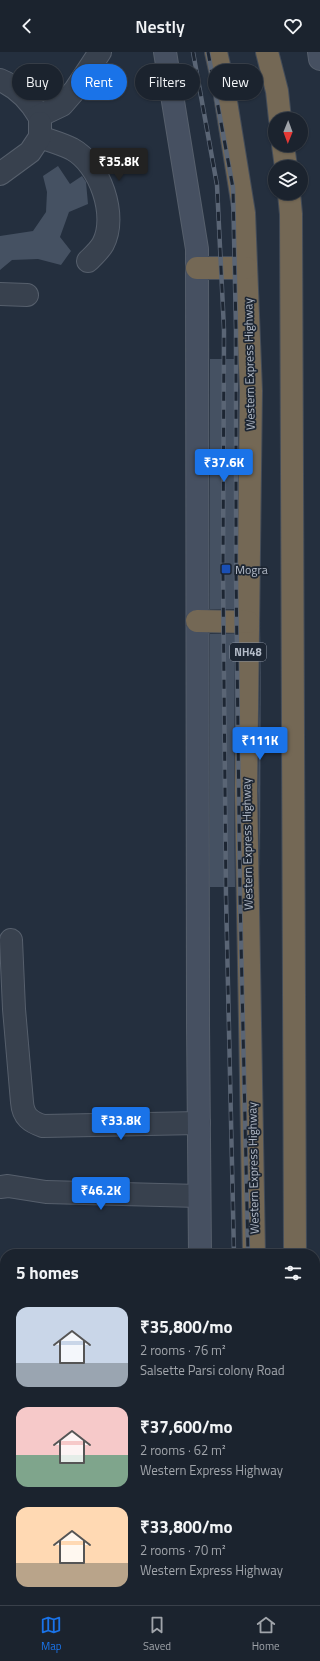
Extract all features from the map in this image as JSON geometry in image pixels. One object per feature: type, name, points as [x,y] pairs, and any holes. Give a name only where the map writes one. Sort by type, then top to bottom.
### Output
[{"type":"highway","name":"Western Express Highway","points":[[216,52],[223,83],[244,213],[251,391],[246,791],[254,1249]]},
{"type":"highway","points":[[267,52],[277,91],[279,112]]},
{"type":"highway","points":[[289,200],[291,222],[294,1249]]},
{"type":"highway","points":[[197,268],[246,268]]},
{"type":"highway","points":[[197,621],[248,622]]},
{"type":"street","points":[[0,174],[30,152],[40,126],[75,90],[100,52]]},
{"type":"street","points":[[165,52],[197,249],[200,1249]]},
{"type":"street","points":[[319,52],[320,59]]},
{"type":"street","points":[[0,80],[30,101],[40,126],[73,149],[86,161],[102,186],[108,215],[105,237],[99,250],[88,261]]},
{"type":"street","points":[[0,294],[27,296]]},
{"type":"street","points":[[11,940],[14,1009],[22,1110],[27,1118],[34,1123],[44,1126],[199,1123]]},
{"type":"street","points":[[0,1187],[8,1186],[46,1192],[199,1196]]},
{"type":"building","points":[[58,166],[70,184],[82,176],[86,182],[88,204],[69,212],[60,237],[71,251],[61,265],[38,259],[12,260],[0,270],[0,236],[33,231],[46,212],[47,192],[43,176]]},
{"type":"building","points":[[210,359],[237,359],[236,609],[210,609]]},
{"type":"building","points":[[261,620],[260,873],[258,791]]},
{"type":"building","points":[[210,634],[235,634],[235,887],[210,887]]},
{"type":"railway","points":[[193,52],[217,185],[224,330],[223,573],[226,896],[234,1249]]},
{"type":"railway","points":[[208,52],[233,188],[236,330],[236,574],[240,895],[248,1249]]},
{"type":"place","name":"Mogra","points":[[226,569]]}]
